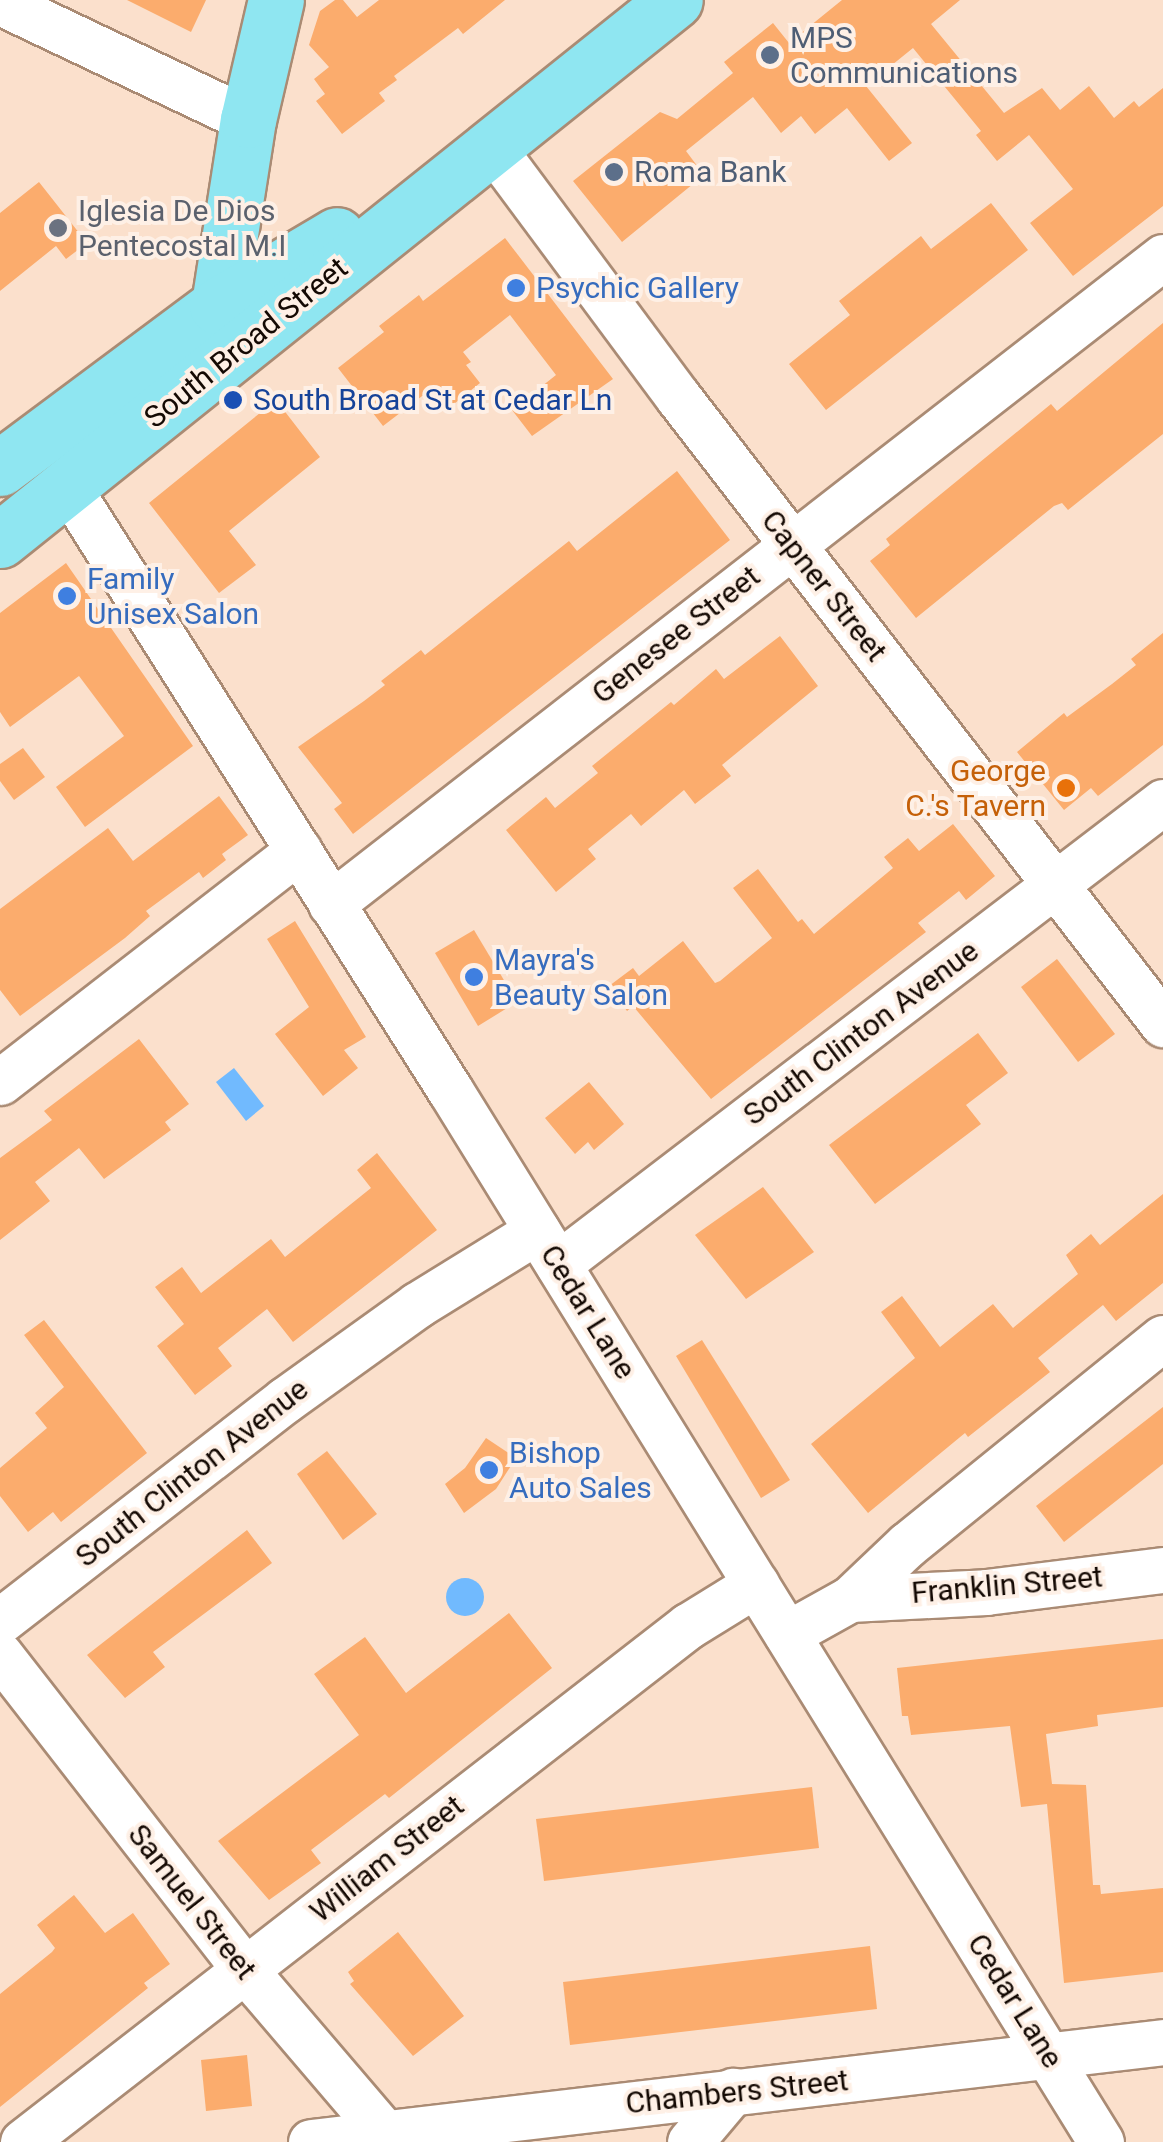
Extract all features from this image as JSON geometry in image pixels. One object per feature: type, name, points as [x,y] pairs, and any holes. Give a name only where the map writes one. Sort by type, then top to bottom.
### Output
[{"type":"main road","points":[[212,373],[217,306],[248,120],[276,0]]},
{"type":"main road","name":"South Broad Street","points":[[0,540],[212,373],[490,144],[675,0]]},
{"type":"main road","name":"South Broad Street","points":[[4,460],[217,306],[490,144]]},
{"type":"street","points":[[0,2],[248,120]]},
{"type":"street","name":"Capner Street","points":[[490,144],[792,544],[1163,1024]]},
{"type":"street","name":"Genesee Street","points":[[332,904],[1163,257]]},
{"type":"street","name":"Cedar Lane","points":[[68,487],[299,850],[1101,2142]]},
{"type":"street","name":"South Clinton Avenue","points":[[0,1621],[314,1379],[423,1301],[547,1248],[1056,885],[1163,802]]},
{"type":"street","points":[[0,1082],[299,850]]},
{"type":"street","points":[[787,1634],[850,1600],[907,1545],[1163,1338]]},
{"type":"street","name":"Franklin Street","points":[[850,1600],[986,1592],[1163,1570]]},
{"type":"street","name":"William Street","points":[[23,2142],[688,1626],[756,1584]]},
{"type":"street","name":"Samuel Street","points":[[0,1655],[244,1970],[389,2137]]},
{"type":"street","name":"Chambers Street","points":[[311,2142],[389,2137],[733,2091],[1050,2058],[1163,2042]]},
{"type":"street","points":[[690,2142],[733,2091]]},
{"type":"water","points":[[234,1068],[264,1106],[246,1121],[216,1082]]},
{"type":"water","points":[[465,1578],[478,1584],[484,1597],[478,1610],[465,1616],[452,1610],[446,1597],[452,1584]]},
{"type":"building","points":[[127,0],[206,0],[191,32]]},
{"type":"building","points":[[335,0],[343,0],[357,17],[379,0],[505,0],[463,34],[458,28],[394,76],[397,80],[379,93],[385,101],[342,134],[316,101],[325,94],[314,79],[329,67],[309,45],[320,11]]},
{"type":"building","points":[[842,0],[960,0],[931,24],[1004,113],[1042,88],[1060,110],[1089,86],[1114,118],[1134,101],[1139,107],[1163,88],[1163,206],[1073,276],[1030,223],[1073,189],[1029,135],[997,161],[976,135],[981,131],[913,48],[866,86],[912,143],[889,161],[847,108],[815,134],[801,116],[781,133],[753,97],[686,151],[704,175],[622,242],[573,181],[660,112],[677,119],[733,73],[724,62],[773,23],[789,43]]},
{"type":"building","points":[[39,182],[87,243],[66,259],[56,246],[0,291],[0,213]]},
{"type":"building","points":[[991,203],[1028,250],[826,410],[789,364],[850,315],[839,301],[921,236],[931,249]]},
{"type":"building","points":[[505,238],[613,379],[532,436],[512,410],[556,375],[510,315],[463,352],[471,362],[466,365],[480,383],[449,408],[435,390],[430,390],[383,426],[338,368],[384,332],[379,326],[419,295],[423,301]]},
{"type":"building","points":[[1163,323],[1163,434],[1068,510],[1062,503],[1054,506],[916,618],[870,561],[890,545],[886,539],[1051,404],[1057,411]]},
{"type":"building","points":[[276,400],[320,457],[229,531],[256,565],[219,593],[149,503]]},
{"type":"building","points":[[677,471],[730,540],[353,834],[334,809],[342,803],[298,747],[385,685],[381,681],[421,650],[425,655],[569,541],[577,551]]},
{"type":"building","points":[[66,563],[193,746],[85,827],[56,787],[124,736],[79,676],[10,727],[0,712],[0,613]]},
{"type":"building","points":[[1163,633],[1163,745],[1098,796],[1091,788],[1064,810],[1017,752],[1064,713],[1067,717],[1136,665],[1131,659]]},
{"type":"building","points":[[780,636],[818,686],[722,765],[731,776],[695,804],[684,790],[641,826],[631,814],[588,849],[596,859],[556,892],[506,830],[546,797],[555,808],[598,773],[592,766],[671,702],[674,705],[716,669],[724,679]]},
{"type":"building","points":[[23,748],[45,777],[14,800],[0,781],[0,764]]},
{"type":"building","points":[[219,796],[248,835],[222,854],[226,860],[203,878],[199,872],[146,911],[150,916],[125,938],[20,1016],[0,990],[0,909],[108,828],[133,861]]},
{"type":"building","points":[[953,824],[995,876],[966,900],[959,891],[918,923],[926,932],[711,1099],[633,1006],[627,1011],[609,986],[633,968],[639,976],[683,941],[715,983],[720,981],[772,938],[733,888],[758,869],[798,922],[802,919],[814,934],[893,868],[884,857],[908,838],[919,851]]},
{"type":"building","points":[[295,921],[366,1037],[344,1050],[358,1068],[323,1096],[275,1034],[309,1007],[267,939]]},
{"type":"building","points":[[474,930],[517,1002],[478,1026],[435,953]]},
{"type":"building","points":[[1057,959],[1115,1034],[1078,1062],[1021,987]]},
{"type":"building","points":[[978,1033],[1008,1073],[966,1105],[981,1124],[875,1204],[829,1145]]},
{"type":"building","points":[[139,1039],[189,1104],[165,1122],[171,1130],[104,1179],[79,1148],[35,1182],[50,1201],[0,1240],[0,1158],[52,1120],[44,1111]]},
{"type":"building","points":[[589,1082],[624,1124],[594,1150],[588,1142],[575,1154],[545,1118]]},
{"type":"building","points":[[377,1153],[437,1230],[293,1342],[267,1309],[218,1348],[232,1366],[195,1395],[157,1346],[184,1324],[155,1287],[182,1267],[201,1293],[271,1239],[285,1257],[371,1188],[357,1170]]},
{"type":"building","points":[[763,1187],[814,1252],[746,1299],[695,1235]]},
{"type":"building","points":[[1163,1194],[1163,1283],[1116,1321],[1103,1305],[1038,1358],[1050,1372],[968,1437],[965,1433],[868,1513],[811,1444],[915,1358],[881,1312],[902,1296],[940,1347],[993,1304],[1013,1328],[1078,1274],[1066,1255],[1091,1234],[1100,1245]]},
{"type":"building","points":[[44,1320],[147,1453],[61,1522],[53,1512],[28,1532],[0,1496],[0,1468],[47,1428],[35,1413],[64,1387],[24,1335]]},
{"type":"building","points":[[702,1340],[790,1480],[761,1498],[676,1356]]},
{"type":"building","points":[[1163,1407],[1163,1464],[1064,1542],[1036,1506]]},
{"type":"building","points":[[486,1438],[516,1458],[496,1489],[464,1513],[445,1484],[465,1468]]},
{"type":"building","points":[[327,1451],[377,1514],[343,1540],[297,1474]]},
{"type":"building","points":[[247,1530],[272,1563],[153,1652],[165,1667],[125,1698],[87,1655]]},
{"type":"building","points":[[509,1613],[552,1668],[389,1798],[385,1794],[311,1850],[321,1863],[269,1900],[218,1841],[359,1735],[314,1674],[365,1637],[406,1693]]},
{"type":"building","points":[[1163,1639],[1163,1707],[1097,1715],[1098,1726],[1046,1734],[1052,1784],[1086,1785],[1093,1885],[1100,1885],[1101,1894],[1163,1888],[1163,1972],[1064,1983],[1047,1804],[1021,1807],[1010,1726],[911,1735],[908,1716],[902,1716],[897,1668]]},
{"type":"building","points":[[812,1787],[819,1848],[544,1881],[536,1819]]},
{"type":"building","points":[[74,1895],[105,1933],[133,1913],[170,1964],[144,1983],[148,1988],[0,2107],[0,1994],[55,1948],[37,1925]]},
{"type":"building","points":[[398,1932],[464,2016],[413,2056],[350,1984],[354,1981],[348,1972]]},
{"type":"building","points":[[870,1946],[877,2009],[570,2045],[563,1982]]},
{"type":"building","points":[[247,2055],[252,2106],[206,2111],[201,2060]]},
{"type":"place","name":"MPS Communications","points":[[770,55]]},
{"type":"place","name":"Roma Bank","points":[[614,172]]},
{"type":"place","name":"Iglesia De Dios Pentecostal M.I","points":[[58,228]]},
{"type":"place","name":"Psychic Gallery","points":[[516,288]]},
{"type":"place","name":"South Broad St at Cedar Ln","points":[[233,400]]},
{"type":"place","name":"Family Unisex Salon","points":[[67,596]]},
{"type":"place","name":"George C.'s Tavern","points":[[1066,788]]},
{"type":"place","name":"Mayra's Beauty Salon","points":[[474,977]]},
{"type":"place","name":"Bishop Auto Sales","points":[[489,1470]]}]
